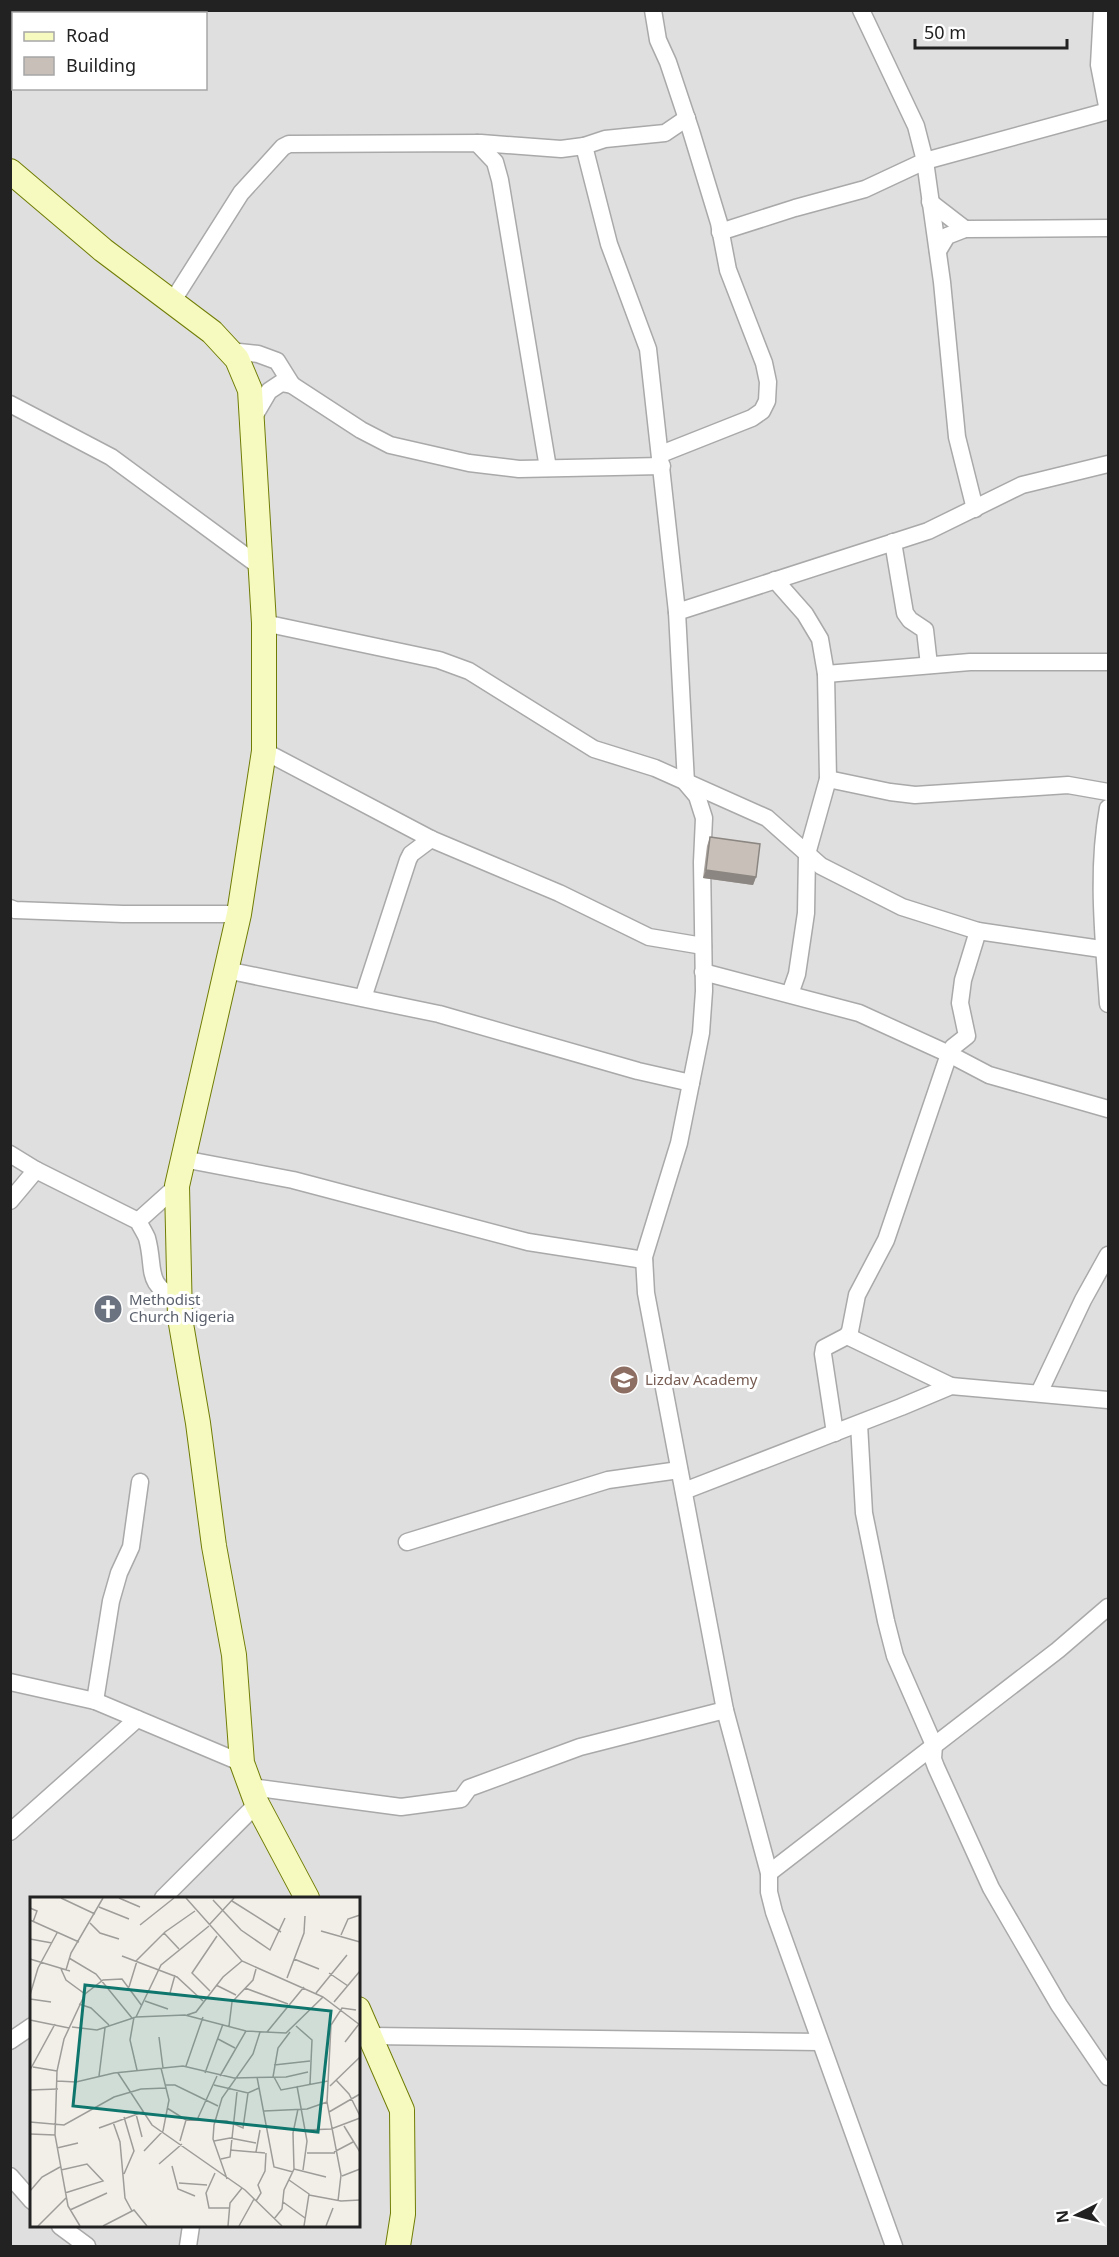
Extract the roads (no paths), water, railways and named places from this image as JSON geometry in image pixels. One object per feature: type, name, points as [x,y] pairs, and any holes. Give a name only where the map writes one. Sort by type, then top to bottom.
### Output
[{"type":"street","points":[[252,420],[269,391],[281,383],[292,385],[361,430],[390,445],[469,463],[519,469],[661,460],[752,418],[762,411],[767,400],[768,382],[764,363],[728,270],[720,232],[687,118],[658,40],[653,10]]},
{"type":"street","points":[[861,10],[916,126],[924,161],[938,251],[957,437],[975,509]]},
{"type":"street","points":[[720,232],[865,189],[924,161],[1108,111],[1099,65],[1102,10]]},
{"type":"street","points":[[665,133],[687,118]]},
{"type":"street","points":[[172,302],[241,193],[283,147],[297,142],[477,143],[561,149],[584,146],[606,139],[665,133],[695,145]]},
{"type":"street","points":[[477,143],[495,162],[500,180],[548,468]]},
{"type":"street","points":[[584,146],[609,244],[648,349],[677,612],[686,783],[697,796],[704,818],[701,1033],[679,1143],[644,1260],[646,1293],[725,1710],[769,1873],[769,1892],[774,1912],[894,2247]]},
{"type":"street","points":[[10,171],[103,250],[212,332],[237,359],[250,390],[262,568],[264,751],[239,914],[177,1186],[180,1318],[198,1423],[214,1546],[234,1655],[242,1763],[254,1795],[306,1897]]},
{"type":"street","points":[[930,202],[965,229]]},
{"type":"street","points":[[938,251],[948,236],[965,229],[1108,228]]},
{"type":"street","points":[[230,351],[258,354],[277,361],[292,385]]},
{"type":"street","points":[[10,404],[111,457],[262,568]]},
{"type":"street","points":[[677,612],[928,531],[1022,485],[1108,464]]},
{"type":"street","points":[[893,542],[905,614],[925,630],[928,665]]},
{"type":"street","points":[[775,580],[805,614],[820,639],[826,674],[828,779],[807,854],[806,913],[797,974],[790,994]]},
{"type":"street","points":[[264,623],[440,660],[470,670],[594,749],[656,768],[767,818],[822,866],[845,880],[902,907],[978,931],[1106,950]]},
{"type":"street","points":[[826,674],[970,662],[1108,662]]},
{"type":"street","points":[[264,751],[431,839],[559,893],[649,937],[703,946]]},
{"type":"street","points":[[828,779],[915,795],[1068,785],[1108,792]]},
{"type":"street","points":[[1108,808],[1103,841],[1108,1004]]},
{"type":"street","points":[[363,998],[408,860],[411,854],[431,839]]},
{"type":"street","points":[[10,908],[123,914],[239,914]]},
{"type":"street","points":[[835,1433],[824,1348],[847,1336],[850,1331],[857,1295],[886,1240],[949,1054],[953,1047],[963,1041],[966,1036],[960,1003],[961,991],[978,931]]},
{"type":"street","points":[[226,970],[440,1014],[638,1071],[691,1083]]},
{"type":"street","points":[[703,972],[859,1013],[949,1054],[989,1076],[1108,1109]]},
{"type":"street","points":[[10,1154],[36,1170],[138,1221],[147,1237],[152,1277],[164,1293],[180,1301]]},
{"type":"street","points":[[183,1160],[293,1180],[528,1242],[644,1260]]},
{"type":"street","points":[[10,1201],[36,1170]]},
{"type":"street","points":[[138,1221],[177,1186]]},
{"type":"street","points":[[1039,1393],[1083,1300],[1108,1255]]},
{"type":"street","points":[[847,1336],[951,1386],[1108,1400]]},
{"type":"street","points":[[684,1491],[951,1386]]},
{"type":"street","points":[[859,1424],[864,1514],[886,1621],[895,1656],[934,1745],[933,1759],[936,1767],[991,1888],[1059,2005],[1108,2077]]},
{"type":"street","points":[[407,1542],[608,1480],[679,1470]]},
{"type":"street","points":[[95,1701],[111,1601],[119,1574],[131,1547],[140,1482]]},
{"type":"street","points":[[769,1873],[1108,1611]]},
{"type":"street","points":[[10,1682],[95,1701],[242,1763]]},
{"type":"street","points":[[254,1795],[401,1807],[461,1799],[469,1788],[580,1748],[725,1710]]},
{"type":"street","points":[[10,1832],[137,1719]]},
{"type":"street","points":[[165,1897],[254,1795]]},
{"type":"street","points":[[360,2014],[402,2110],[403,2214],[398,2247]]},
{"type":"street","points":[[10,2041],[30,2027]]},
{"type":"street","points":[[370,2036],[820,2042]]},
{"type":"street","points":[[10,2176],[30,2199]]},
{"type":"street","points":[[61,2227],[87,2247]]},
{"type":"street","points":[[188,2247],[191,2227]]},
{"type":"place","name":"Methodist Church Nigeria","points":[[108,1309]]},
{"type":"place","name":"Lizdav Academy","points":[[624,1380]]}]
